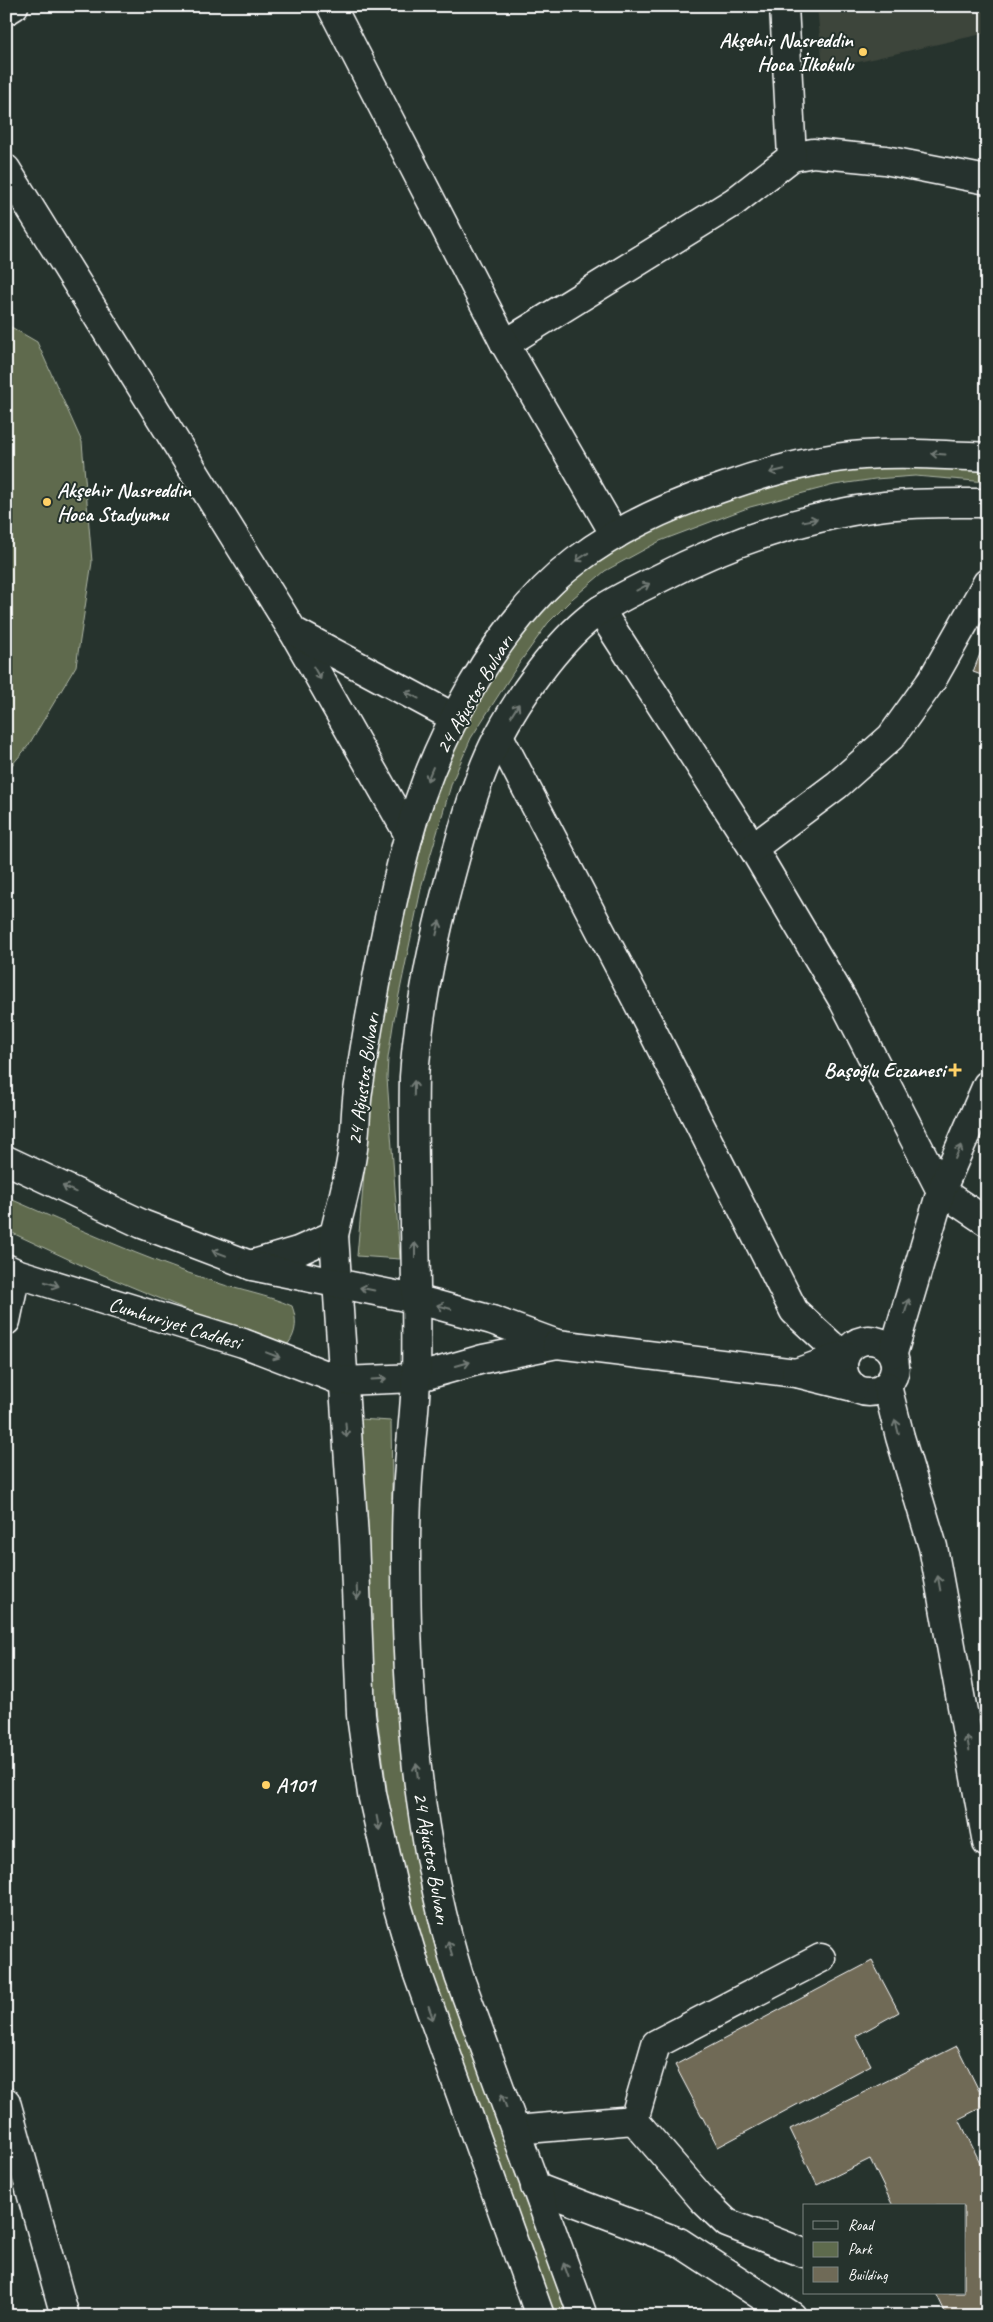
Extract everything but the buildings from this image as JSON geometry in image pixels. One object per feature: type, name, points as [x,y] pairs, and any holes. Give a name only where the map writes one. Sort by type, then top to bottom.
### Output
[{"type":"street","points":[[6,11],[14,6]]},
{"type":"street","points":[[331,6],[505,344],[615,535]]},
{"type":"street","points":[[784,6],[792,157]]},
{"type":"street","points":[[505,344],[734,202],[792,157],[813,153],[884,160],[987,180]]},
{"type":"street","points":[[6,169],[293,631],[409,835]]},
{"type":"street","name":"24 Ağustos Bulvarı","points":[[540,2316],[416,1969],[384,1855],[372,1794],[361,1716],[354,1538],[342,1381],[334,1235],[352,1155],[358,1096],[382,951],[409,835],[425,784],[455,718],[503,637],[540,594],[575,562],[615,535],[698,496],[753,477],[806,465],[861,455],[926,453],[987,457]]},
{"type":"street","name":"24 Ağustos Bulvarı","points":[[583,2316],[459,1976],[444,1927],[433,1882],[410,1696],[406,1596],[406,1499],[416,1378],[413,1117],[417,1034],[447,889],[474,797],[498,736],[534,681],[562,645],[600,610],[699,557],[794,523],[887,506],[987,503]]},
{"type":"street","points":[[753,848],[837,785],[891,737],[932,680],[987,583]]},
{"type":"street","points":[[600,610],[753,848],[844,1002],[941,1191],[987,1222]]},
{"type":"street","points":[[293,631],[455,718]]},
{"type":"street","points":[[498,736],[653,1031],[794,1311],[831,1345],[845,1355]]},
{"type":"street","points":[[893,1353],[941,1191],[987,1085]]},
{"type":"street","points":[[6,1160],[142,1224],[250,1265],[415,1299],[492,1320],[557,1344],[796,1373],[853,1387],[864,1392],[876,1392],[887,1386],[894,1376],[896,1365],[893,1353],[885,1344],[874,1340],[862,1340],[852,1346],[845,1355],[842,1367],[846,1378],[853,1387]]},
{"type":"street","points":[[250,1265],[298,1251],[334,1235]]},
{"type":"street","points":[[6,1321],[11,1271]]},
{"type":"street","name":"Cumhuriyet Caddesi","points":[[11,1271],[243,1343],[342,1381]]},
{"type":"street","points":[[342,1381],[416,1378],[483,1359],[557,1344]]},
{"type":"street","points":[[796,1373],[845,1355]]},
{"type":"street","points":[[887,1386],[900,1437],[933,1547],[987,1843]]},
{"type":"street","points":[[634,2120],[656,2044],[821,1958]]},
{"type":"street","points":[[6,2102],[65,2316]]},
{"type":"street","points":[[515,2130],[634,2120]]},
{"type":"street","points":[[634,2120],[702,2200],[727,2223],[803,2253]]},
{"type":"street","points":[[535,2187],[679,2242],[792,2316]]},
{"type":"shaded area","name":"Akşehir Nasreddin Hoca İlkokulu","points":[[817,6],[987,6],[987,33],[823,70]]},
{"type":"green space","name":"Akşehir Nasreddin Hoca Stadyumu","points":[[6,324],[37,342],[82,442],[92,562],[76,666],[28,746],[6,772]]},
{"type":"green space","points":[[872,467],[987,469],[987,482],[915,476],[834,485],[750,507],[660,541],[605,571],[573,598],[548,623],[518,665],[471,738],[452,782],[422,884],[394,1019],[387,1078],[400,1259],[357,1256],[368,1134],[380,1035],[406,903],[420,850],[455,745],[491,681],[525,634],[555,600],[588,569],[630,542],[684,517],[730,500],[800,480]]},
{"type":"green space","points":[[6,1197],[162,1263],[292,1306],[295,1316],[293,1335],[288,1344],[274,1346],[96,1272],[6,1230]]},
{"type":"green space","points":[[359,1419],[391,1421],[394,1607],[400,1731],[415,1853],[432,1936],[452,1999],[568,2316],[555,2316],[426,1961],[393,1834],[375,1701]]},
{"type":"place","name":"Akşehir Nasreddin Hoca İlkokulu","points":[[863,52]]},
{"type":"place","name":"Akşehir Nasreddin Hoca Stadyumu","points":[[47,502]]},
{"type":"place","name":"Başoğlu Eczanesi","points":[[955,1070]]},
{"type":"place","name":"A101","points":[[266,1785]]}]
